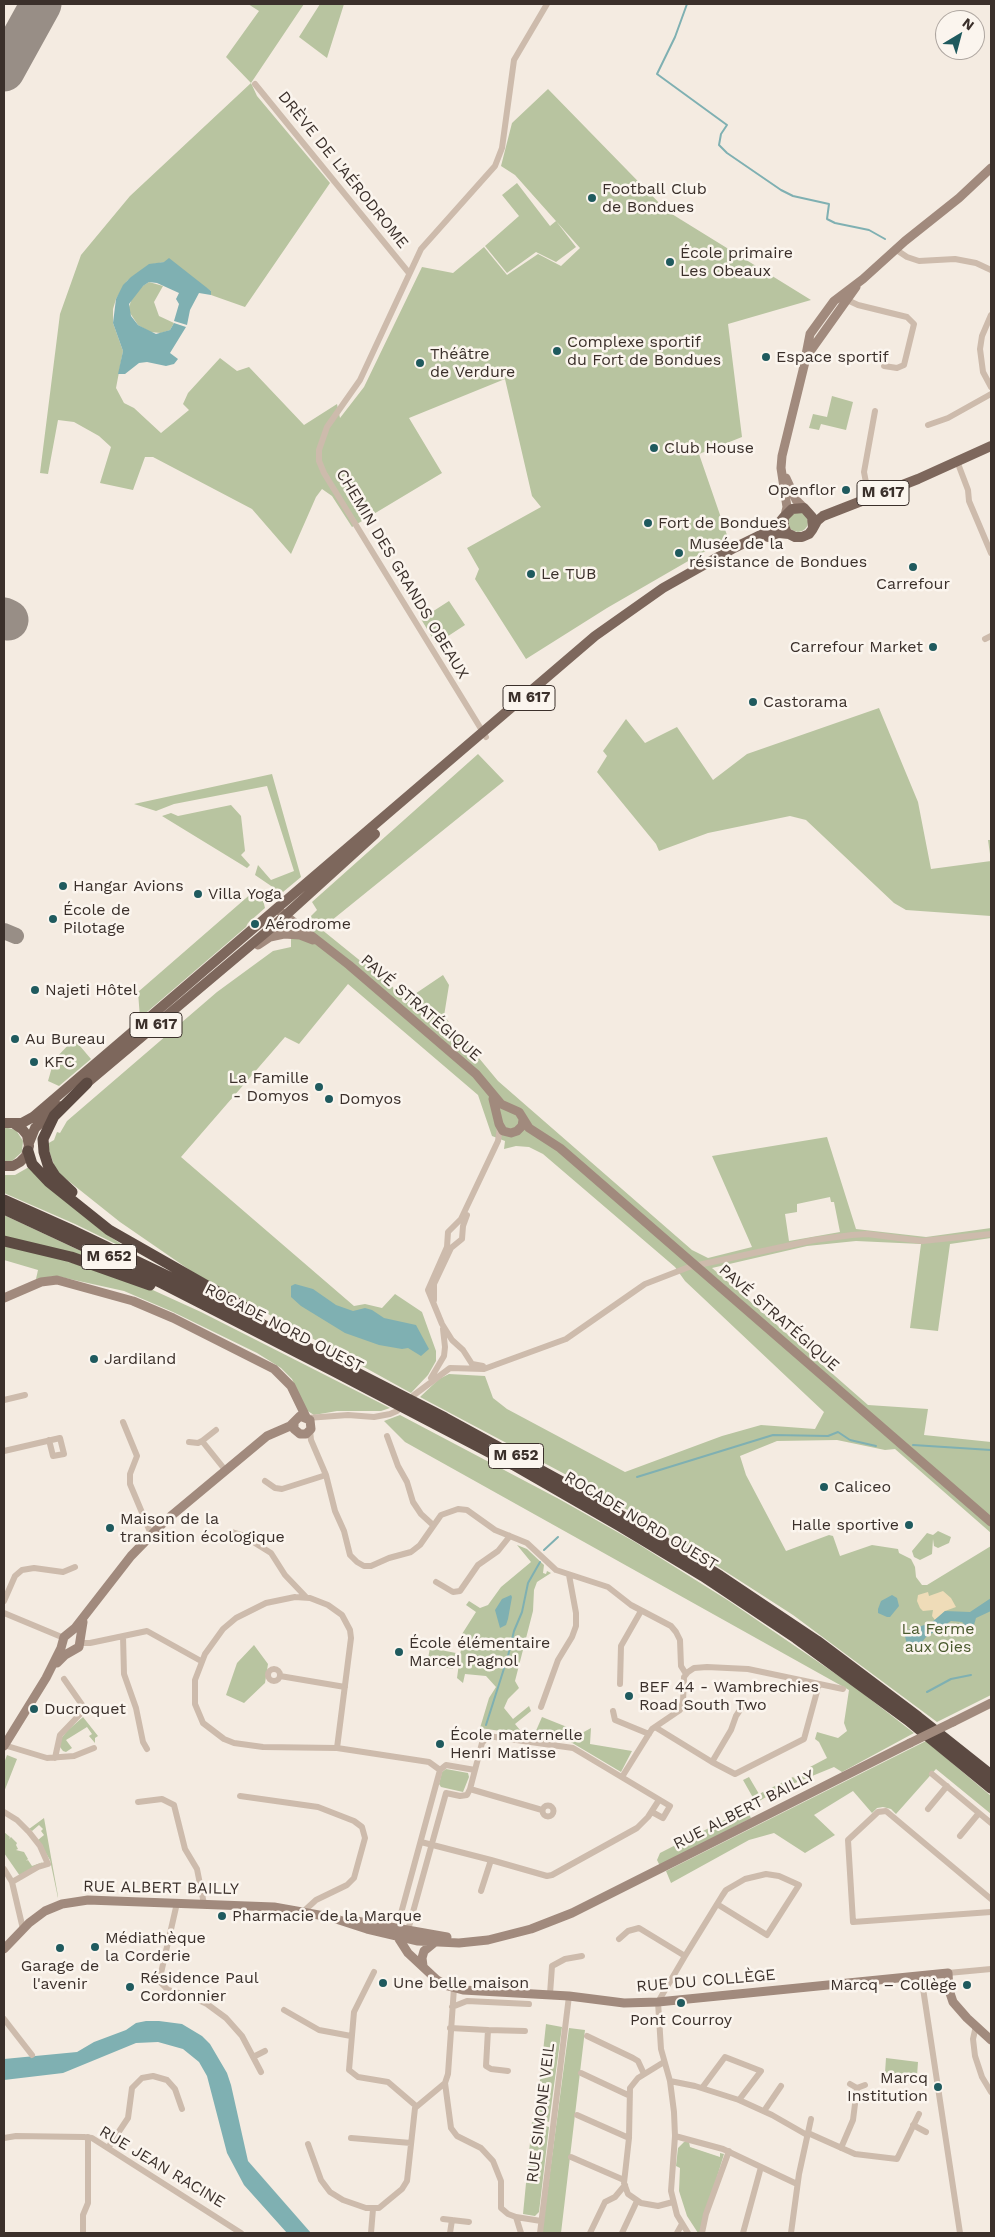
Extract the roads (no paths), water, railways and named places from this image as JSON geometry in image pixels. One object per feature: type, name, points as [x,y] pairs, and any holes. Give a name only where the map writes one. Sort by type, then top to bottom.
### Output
[{"type":"highway","points":[[87,1083],[57,1112],[45,1131],[43,1139],[44,1152],[51,1172],[77,1197],[125,1234],[206,1286]]},
{"type":"highway","points":[[28,1147],[32,1164],[41,1174],[96,1220],[120,1237],[399,1394]]},
{"type":"highway","name":"ROCADE NORD OUEST","points":[[4,1200],[136,1261],[399,1394],[574,1488],[734,1585],[863,1675],[991,1775]]},
{"type":"highway","name":"ROCADE NORD OUEST","points":[[4,1209],[94,1250],[212,1309],[506,1461],[658,1548],[810,1648],[908,1720],[991,1788]]},
{"type":"highway","points":[[4,1241],[92,1263],[212,1309]]},
{"type":"main road","points":[[782,456],[787,481],[797,501],[813,519],[813,528],[809,534],[802,537],[795,538],[789,534],[784,526],[787,507],[781,468],[782,456],[810,334],[830,304],[842,298],[895,249],[959,198],[991,168]]},
{"type":"main road","name":"M 617","points":[[813,528],[823,516],[918,479],[991,446]]},
{"type":"main road","name":"M 617","points":[[806,510],[818,512],[957,461]]},
{"type":"main road","points":[[785,516],[794,508],[806,510]]},
{"type":"main road","name":"M 617","points":[[28,1147],[32,1131],[42,1120],[215,975],[285,910],[484,734],[621,616],[703,564],[775,528],[785,516]]},
{"type":"main road","name":"M 617","points":[[484,734],[582,653],[647,604],[713,564],[751,544],[776,534],[789,534]]},
{"type":"main road","name":"M 617","points":[[8,1123],[22,1124],[33,1117],[285,910]]},
{"type":"main road","name":"PAVÉ STRATÉGIQUE","points":[[285,910],[473,1072],[488,1087],[498,1101],[510,1109]]},
{"type":"main road","points":[[215,975],[232,966],[267,938],[284,934],[300,935],[309,938],[349,965]]},
{"type":"main road","name":"PAVÉ STRATÉGIQUE","points":[[488,1087],[499,1124]]},
{"type":"main road","points":[[510,1109],[519,1112],[523,1120],[521,1128],[513,1133],[504,1132],[499,1124],[502,1112],[510,1109]]},
{"type":"main road","name":"PAVÉ STRATÉGIQUE","points":[[523,1120],[531,1130],[546,1138],[692,1266],[991,1522]]},
{"type":"main road","points":[[4,1166],[18,1164],[28,1147],[24,1131],[8,1123]]},
{"type":"main road","name":"PAVÉ STRATÉGIQUE","points":[[513,1133],[546,1138]]},
{"type":"main road","points":[[4,1298],[38,1283],[52,1280],[121,1297],[168,1316],[271,1367],[285,1378],[295,1393],[311,1422],[311,1429],[307,1433],[274,1437],[259,1444]]},
{"type":"main road","points":[[295,1393],[294,1428],[300,1434]]},
{"type":"main road","points":[[4,1746],[46,1678],[65,1638],[125,1563],[151,1534],[267,1436],[299,1417],[307,1417]]},
{"type":"main road","points":[[46,1678],[63,1657],[78,1649],[82,1626],[93,1604]]},
{"type":"main road","points":[[65,1638],[74,1634],[80,1640]]},
{"type":"main road","points":[[65,1638],[66,1649],[73,1651]]},
{"type":"main road","name":"RUE ALBERT BAILLY","points":[[4,1949],[23,1929],[46,1911],[70,1902],[97,1900],[267,1906],[304,1911],[334,1918],[367,1929],[398,1932],[436,1942],[472,1942],[506,1936],[545,1925],[572,1914],[991,1703]]},
{"type":"main road","name":"RUE DU COLLÈGE","points":[[398,1932],[408,1953],[442,1984],[454,1988],[550,1994],[629,2004],[948,1973]]},
{"type":"main road","name":"RUE ALBERT BAILLY","points":[[409,1935],[448,1937],[506,1936]]},
{"type":"main road","name":"RUE DU COLLÈGE","points":[[409,1935],[416,1957],[426,1969]]},
{"type":"main road","points":[[426,1969],[422,1958],[424,1951],[436,1942]]},
{"type":"main road","points":[[948,1973],[949,1990],[953,2002],[991,2040]]},
{"type":"street","name":"CHEMIN DES GRANDS OBEAUX","points":[[484,734],[326,477],[319,461],[319,450],[324,432],[360,380],[409,273],[426,242],[484,181],[495,166],[502,148],[514,60],[547,4]]},
{"type":"street","name":"DRÈVE DE L'AÉRODROME","points":[[255,84],[409,273]]},
{"type":"street","points":[[895,249],[907,257],[919,261],[962,260],[983,265],[991,270]]},
{"type":"street","points":[[842,298],[907,317],[914,324],[904,365],[897,368],[884,366]]},
{"type":"street","points":[[991,316],[984,332],[980,350],[983,372],[991,387]]},
{"type":"street","points":[[928,425],[948,418],[991,394]]},
{"type":"street","points":[[868,493],[864,472],[875,411]]},
{"type":"street","points":[[957,461],[968,490],[969,501],[991,553]]},
{"type":"street","points":[[436,1308],[428,1294],[428,1288],[447,1247],[448,1232],[460,1219],[498,1141],[499,1124]]},
{"type":"street","points":[[497,1364],[476,1366],[452,1340],[442,1324],[432,1294],[434,1284],[449,1252],[462,1239],[463,1224],[504,1140],[513,1133]]},
{"type":"street","points":[[453,1228],[458,1228],[463,1233]]},
{"type":"street","points":[[442,1324],[446,1364],[480,1370],[569,1338],[645,1284],[692,1266],[814,1240],[842,1236],[866,1234],[922,1242],[991,1234]]},
{"type":"street","points":[[448,1238],[451,1242],[457,1243]]},
{"type":"street","points":[[426,1385],[444,1354],[451,1346],[460,1347]]},
{"type":"street","points":[[414,1395],[443,1372],[464,1362],[465,1354]]},
{"type":"street","points":[[4,1400],[26,1395]]},
{"type":"street","points":[[307,1417],[381,1416],[397,1411]]},
{"type":"street","points":[[330,1417],[317,1423],[311,1429],[311,1440],[326,1475],[334,1507],[344,1531],[350,1555],[360,1564],[371,1566],[388,1558],[411,1552],[420,1545],[433,1525],[444,1513],[464,1509],[495,1530],[530,1546],[554,1569],[608,1587],[641,1611],[668,1625],[676,1632],[680,1640],[681,1666],[686,1674],[682,1707],[675,1715],[655,1727],[622,1777]]},
{"type":"street","points":[[122,1422],[137,1456],[130,1474],[130,1484],[151,1534]]},
{"type":"street","points":[[189,1442],[198,1443],[216,1430]]},
{"type":"street","points":[[300,1434],[311,1440]]},
{"type":"street","points":[[387,1436],[398,1466],[407,1482],[413,1502],[421,1514],[433,1525]]},
{"type":"street","points":[[4,1459],[6,1450],[49,1440]]},
{"type":"street","points":[[202,1441],[226,1470]]},
{"type":"street","points":[[265,1482],[277,1489],[282,1489],[326,1475]]},
{"type":"street","points":[[232,1532],[242,1535],[271,1553],[285,1575],[306,1597]]},
{"type":"street","points":[[436,1582],[453,1592],[460,1591],[478,1565],[498,1551],[510,1536]]},
{"type":"street","points":[[4,1601],[15,1576],[22,1570],[34,1568],[63,1572],[75,1567]]},
{"type":"street","points":[[541,1707],[558,1660],[572,1637],[576,1626],[576,1613],[569,1575]]},
{"type":"street","points":[[337,1748],[351,1638],[349,1626],[342,1616],[334,1608],[319,1600],[306,1597],[278,1600],[242,1614],[222,1630],[210,1644],[201,1661],[194,1686],[195,1704],[203,1723],[219,1736],[234,1743],[263,1748],[337,1748],[429,1762],[440,1770]]},
{"type":"street","points":[[620,1684],[621,1646],[641,1611]]},
{"type":"street","points":[[4,1613],[65,1638]]},
{"type":"street","points":[[80,1640],[123,1636],[147,1631],[201,1661]]},
{"type":"street","points":[[123,1636],[124,1674],[136,1708],[143,1742],[148,1749]]},
{"type":"street","points":[[686,1674],[702,1667],[734,1668],[768,1672],[843,1689]]},
{"type":"street","points":[[280,1676],[345,1687]]},
{"type":"street","points":[[55,1758],[60,1735],[85,1709],[64,1679]]},
{"type":"street","points":[[655,1727],[735,1774],[804,1739],[819,1684]]},
{"type":"street","points":[[712,1762],[742,1707]]},
{"type":"street","points":[[613,1711],[616,1720],[649,1734]]},
{"type":"street","points":[[435,1790],[462,1796],[470,1789],[483,1741],[490,1736],[573,1748],[670,1806],[663,1818],[652,1812]]},
{"type":"street","points":[[4,1746],[38,1757],[55,1758],[74,1756],[94,1748]]},
{"type":"street","points":[[398,1932],[440,1770],[446,1766],[475,1770]]},
{"type":"street","points":[[932,1774],[991,1824]]},
{"type":"street","points":[[928,1809],[947,1786]]},
{"type":"street","points":[[470,1789],[542,1810]]},
{"type":"street","points":[[409,1935],[446,1793]]},
{"type":"street","points":[[240,1796],[318,1807],[354,1821],[362,1828],[365,1838],[354,1878],[347,1885],[316,1900],[304,1911]]},
{"type":"street","points":[[138,1802],[162,1799],[174,1805],[185,1849],[197,1869],[204,1904]]},
{"type":"street","points":[[421,1842],[547,1876],[637,1828],[652,1812],[659,1800]]},
{"type":"street","points":[[991,1899],[886,1811],[878,1812],[847,1842],[853,1922],[991,1912]]},
{"type":"street","points":[[4,1812],[17,1820],[29,1832],[40,1846],[48,1864],[38,1867],[12,1882]]},
{"type":"street","points":[[960,1836],[980,1813]]},
{"type":"street","points":[[482,1891],[491,1860]]},
{"type":"street","points":[[4,1869],[12,1882],[23,1929]]},
{"type":"street","points":[[688,2233],[673,2202],[670,2180],[675,2136],[674,2104],[660,2040],[658,2002],[717,1904],[729,1888],[741,1880],[754,1876],[775,1874],[798,1885],[767,1935],[717,1904]]},
{"type":"street","points":[[177,1903],[160,1972],[161,1983],[168,1990],[197,1998],[216,2010],[235,2027],[261,2072]]},
{"type":"street","points":[[619,1940],[628,1931],[639,1928],[685,1956]]},
{"type":"street","points":[[550,1994],[552,1966],[565,1959],[582,1956]]},
{"type":"street","name":"RUE DU COLLÈGE","points":[[948,1973],[991,1969]]},
{"type":"street","points":[[374,1972],[355,2008],[349,2066],[351,2072],[358,2077],[388,2082],[416,2106]]},
{"type":"street","points":[[921,1975],[960,2233]]},
{"type":"street","points":[[308,2144],[321,2180],[330,2192],[344,2200],[374,2209],[382,2206],[406,2184],[416,2106],[445,2083],[448,2076],[454,1988]]},
{"type":"street","name":"RUE SIMONE VEIL","points":[[540,2233],[569,1996]]},
{"type":"street","points":[[452,2007],[467,2001],[528,2004]]},
{"type":"street","points":[[284,2010],[319,2030],[351,2036]]},
{"type":"street","points":[[4,2019],[32,2055]]},
{"type":"street","points":[[976,2026],[973,2039],[975,2056],[982,2077],[991,2092]]},
{"type":"street","points":[[450,2028],[525,2032]]},
{"type":"street","points":[[488,2030],[486,2066],[491,2070],[508,2071]]},
{"type":"street","points":[[587,2036],[633,2058],[639,2063],[644,2074]]},
{"type":"street","points":[[253,2057],[265,2051]]},
{"type":"street","points":[[702,2088],[725,2057],[761,2071],[739,2100]]},
{"type":"street","points":[[664,2062],[644,2074],[632,2085],[628,2095],[629,2138],[624,2183],[628,2194],[637,2201],[658,2206],[673,2202]]},
{"type":"street","points":[[581,2073],[628,2095]]},
{"type":"street","points":[[108,2148],[128,2118],[132,2088],[142,2078],[153,2076],[167,2080],[175,2089],[182,2109]]},
{"type":"street","points":[[670,2081],[702,2088],[739,2100],[807,2134],[855,2154],[898,2159],[919,2114]]},
{"type":"street","points":[[445,2083],[452,2131],[457,2136],[481,2148],[493,2161],[502,2185],[501,2208],[508,2214],[516,2217],[541,2221]]},
{"type":"street","points":[[850,2084],[857,2088],[865,2086]]},
{"type":"street","points":[[764,2111],[781,2086]]},
{"type":"street","points":[[841,2148],[853,2120],[857,2088]]},
{"type":"street","points":[[577,2115],[629,2138]]},
{"type":"street","points":[[791,2233],[797,2184],[811,2118]]},
{"type":"street","points":[[913,2125],[926,2132]]},
{"type":"street","name":"RUE JEAN RACINE","points":[[4,2138],[16,2136],[88,2137],[241,2233]]},
{"type":"street","points":[[675,2136],[728,2151],[797,2184]]},
{"type":"street","points":[[83,2233],[83,2215],[88,2203],[88,2137]]},
{"type":"street","points":[[351,2138],[411,2143]]},
{"type":"street","points":[[702,2233],[706,2214],[728,2151]]},
{"type":"street","points":[[571,2157],[624,2183]]},
{"type":"street","points":[[743,2233],[761,2167]]},
{"type":"street","points":[[590,2233],[606,2202],[615,2196],[624,2183]]},
{"type":"street","points":[[622,2233],[637,2201]]},
{"type":"street","points":[[371,2233],[374,2209]]},
{"type":"street","points":[[516,2217],[521,2233]]},
{"type":"street","points":[[443,2219],[469,2222]]},
{"type":"street","points":[[450,2233],[452,2220]]},
{"type":"street","points":[[677,2233],[682,2224]]},
{"type":"water","points":[[169,258],[211,291],[211,295],[199,293],[190,310],[187,325],[174,321],[179,304],[176,299],[179,293],[157,283],[149,282],[143,286],[129,304],[131,316],[138,325],[156,334],[170,330],[174,323],[186,327],[170,353],[178,359],[174,364],[166,366],[147,362],[139,363],[125,374],[118,374],[123,351],[113,323],[116,299],[123,285],[131,277],[149,264],[164,262]]},
{"type":"water","points":[[295,1284],[313,1289],[336,1305],[353,1311],[365,1308],[384,1318],[416,1325],[429,1349],[421,1356],[408,1348],[402,1349],[379,1345],[345,1333],[301,1306],[291,1297],[291,1286]]},
{"type":"water","points":[[511,1595],[506,1625],[500,1628],[495,1610],[502,1599]]},
{"type":"water","points":[[892,1595],[897,1598],[899,1606],[890,1617],[878,1613],[881,1601]]},
{"type":"water","points":[[991,1598],[991,1611],[976,1618],[974,1625],[967,1627],[962,1622],[951,1621],[926,1637],[918,1647],[911,1646],[906,1641],[905,1636],[908,1630],[931,1623],[945,1611],[970,1612]]},
{"type":"water","points":[[146,2021],[182,2024],[202,2036],[210,2044],[227,2073],[231,2085],[248,2161],[311,2233],[287,2233],[244,2185],[227,2153],[207,2076],[199,2062],[183,2049],[158,2042],[136,2043],[63,2073],[4,2080],[4,2059],[77,2052],[94,2042],[126,2030],[136,2023]]},
{"type":"waterway","points":[[687,4],[675,37],[657,74],[727,125],[721,134],[719,145],[727,153],[781,190],[793,196],[829,204],[827,219],[835,223],[869,230],[885,239]]},
{"type":"waterway","points":[[637,1477],[773,1435],[828,1436],[838,1432],[850,1440],[876,1446]]},
{"type":"waterway","points":[[913,1445],[991,1450]]},
{"type":"waterway","points":[[544,1550],[558,1537]]},
{"type":"waterway","points":[[486,1725],[514,1631],[522,1612],[528,1583],[540,1562]]},
{"type":"waterway","points":[[927,1692],[951,1679],[971,1675]]},
{"type":"place","name":"Football Club de Bondues","points":[[592,198]]},
{"type":"place","name":"École primaire Les Obeaux","points":[[670,262]]},
{"type":"place","name":"Complexe sportif du Fort de Bondues","points":[[557,351]]},
{"type":"place","name":"Espace sportif","points":[[766,357]]},
{"type":"place","name":"Théâtre de Verdure","points":[[420,363]]},
{"type":"place","name":"Club House","points":[[654,448]]},
{"type":"place","name":"Openflor","points":[[846,490]]},
{"type":"place","name":"Fort de Bondues","points":[[648,523]]},
{"type":"place","name":"Musée de la résistance de Bondues","points":[[679,553]]},
{"type":"place","name":"Carrefour","points":[[913,567]]},
{"type":"place","name":"Le TUB","points":[[531,574]]},
{"type":"place","name":"Carrefour Market","points":[[933,647]]},
{"type":"place","name":"Castorama","points":[[753,702]]},
{"type":"place","name":"Hangar Avions","points":[[63,886]]},
{"type":"place","name":"Villa Yoga","points":[[198,894]]},
{"type":"place","name":"École de Pilotage","points":[[53,919]]},
{"type":"place","name":"Aérodrome","points":[[255,924]]},
{"type":"place","name":"Najeti Hôtel","points":[[35,990]]},
{"type":"place","name":"Au Bureau","points":[[15,1039]]},
{"type":"place","name":"KFC","points":[[34,1062]]},
{"type":"place","name":"La Famille - Domyos","points":[[319,1087]]},
{"type":"place","name":"Domyos","points":[[329,1099]]},
{"type":"place","name":"Jardiland","points":[[94,1359]]},
{"type":"place","name":"Caliceo","points":[[824,1487]]},
{"type":"place","name":"Halle sportive","points":[[909,1525]]},
{"type":"place","name":"Maison de la transition écologique","points":[[110,1528]]},
{"type":"place","name":"École élémentaire Marcel Pagnol","points":[[399,1652]]},
{"type":"place","name":"BEF 44 - Wambrechies Road South Two","points":[[629,1696]]},
{"type":"place","name":"Ducroquet","points":[[34,1709]]},
{"type":"place","name":"École maternelle Henri Matisse","points":[[440,1744]]},
{"type":"place","name":"Pharmacie de la Marque","points":[[222,1916]]},
{"type":"place","name":"Médiathèque la Corderie","points":[[95,1947]]},
{"type":"place","name":"Garage de l'avenir","points":[[60,1948]]},
{"type":"place","name":"Une belle maison","points":[[383,1983]]},
{"type":"place","name":"Marcq – Collège","points":[[967,1985]]},
{"type":"place","name":"Résidence Paul Cordonnier","points":[[130,1987]]},
{"type":"place","name":"Pont Courroy","points":[[681,2003]]},
{"type":"place","name":"Marcq Institution","points":[[938,2087]]},
{"type":"park label","name":"La Ferme aux Oies","points":[[938,1638]]}]
